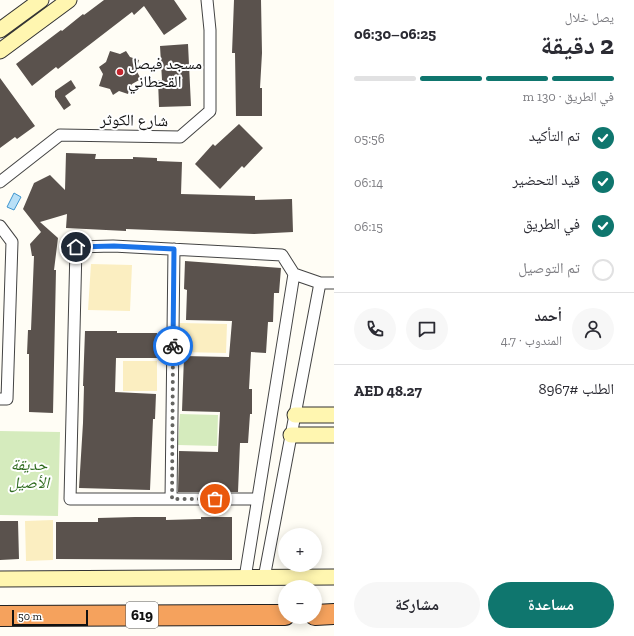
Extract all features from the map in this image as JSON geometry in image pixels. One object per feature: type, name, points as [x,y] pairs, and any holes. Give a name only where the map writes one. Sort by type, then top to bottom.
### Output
[{"type":"highway","points":[[322,615],[334,614]]},
{"type":"highway","name":"619","points":[[0,616],[278,615]]},
{"type":"main road","points":[[0,30],[41,0]]},
{"type":"main road","points":[[0,51],[69,0]]},
{"type":"main road","points":[[295,415],[334,415]]},
{"type":"main road","points":[[291,435],[334,435]]},
{"type":"main road","points":[[0,579],[334,577]]},
{"type":"street","name":"شارع الكوثر","points":[[0,182],[60,135],[180,137],[210,111],[210,30],[207,0]]},
{"type":"street","points":[[0,226],[12,242],[7,399],[0,399]]},
{"type":"street","points":[[258,499],[70,499],[76,247],[114,246],[282,254],[294,274],[320,283],[334,284]]},
{"type":"street","points":[[172,499],[174,249]]},
{"type":"street","points":[[245,578],[294,274]]},
{"type":"street","points":[[264,578],[320,283]]},
{"type":"green space","points":[[180,414],[218,415],[217,446],[178,445]]},
{"type":"green space","name":"حديقة الأصيل","points":[[0,431],[60,432],[58,516],[0,515]]},
{"type":"sand","points":[[91,264],[132,265],[130,311],[88,310]]},
{"type":"sand","points":[[180,323],[227,324],[226,353],[180,352]]},
{"type":"sand","points":[[123,361],[157,361],[157,391],[123,391]]},
{"type":"sand","points":[[53,520],[53,560],[26,561],[25,521]]},
{"type":"water","points":[[14,193],[21,197],[14,210],[7,207]]},
{"type":"building","points":[[104,0],[174,0],[187,19],[164,35],[144,6],[134,15],[132,12],[58,69],[56,67],[32,86],[16,64]]},
{"type":"building","points":[[234,0],[261,0],[262,53],[260,88],[262,88],[262,116],[236,116],[235,53],[232,53]]},
{"type":"building","points":[[188,44],[191,106],[159,107],[158,80],[162,80],[160,46]]},
{"type":"building","name":"مسجد فيصل القحطاني","points":[[110,51],[120,54],[126,51],[130,57],[139,60],[136,70],[141,79],[132,84],[128,94],[119,91],[113,95],[110,89],[99,86],[103,74],[99,67],[106,62]]},
{"type":"building","points":[[0,78],[35,126],[17,139],[15,137],[0,148]]},
{"type":"building","points":[[71,80],[76,88],[65,96],[71,105],[64,110],[55,97],[55,91]]},
{"type":"building","points":[[239,124],[263,148],[244,168],[242,166],[220,189],[195,164],[213,144],[215,146]]},
{"type":"building","points":[[66,153],[96,154],[95,159],[133,159],[133,157],[157,158],[157,161],[182,162],[181,194],[255,196],[255,200],[292,199],[293,232],[254,234],[66,228],[67,214],[40,222],[58,238],[54,270],[56,270],[53,413],[29,412],[29,354],[27,354],[28,330],[31,330],[34,256],[32,256],[30,244],[41,232],[23,209],[34,183],[50,175],[65,190]]},
{"type":"building","points":[[185,261],[281,268],[279,293],[274,293],[273,322],[268,322],[266,353],[251,352],[249,389],[252,389],[252,414],[250,414],[248,443],[240,443],[238,492],[178,492],[179,451],[218,452],[220,412],[182,411],[184,356],[229,357],[232,321],[186,320],[187,290],[184,289]]},
{"type":"building","points":[[85,331],[157,333],[157,358],[116,358],[115,392],[156,394],[155,419],[153,419],[150,490],[79,488],[83,423]]},
{"type":"building","points":[[166,517],[166,520],[201,519],[201,517],[232,517],[232,560],[56,559],[56,522],[98,522],[98,518]]},
{"type":"building","points":[[0,521],[18,521],[19,559],[0,560]]},
{"type":"way so far","points":[[173,346],[172,499],[215,499]]},
{"type":"place","name":"مسجد فيصل القحطاني","points":[[120,72]]},
{"type":"route","points":[[76,247],[114,246],[174,249],[173,346]]}]
